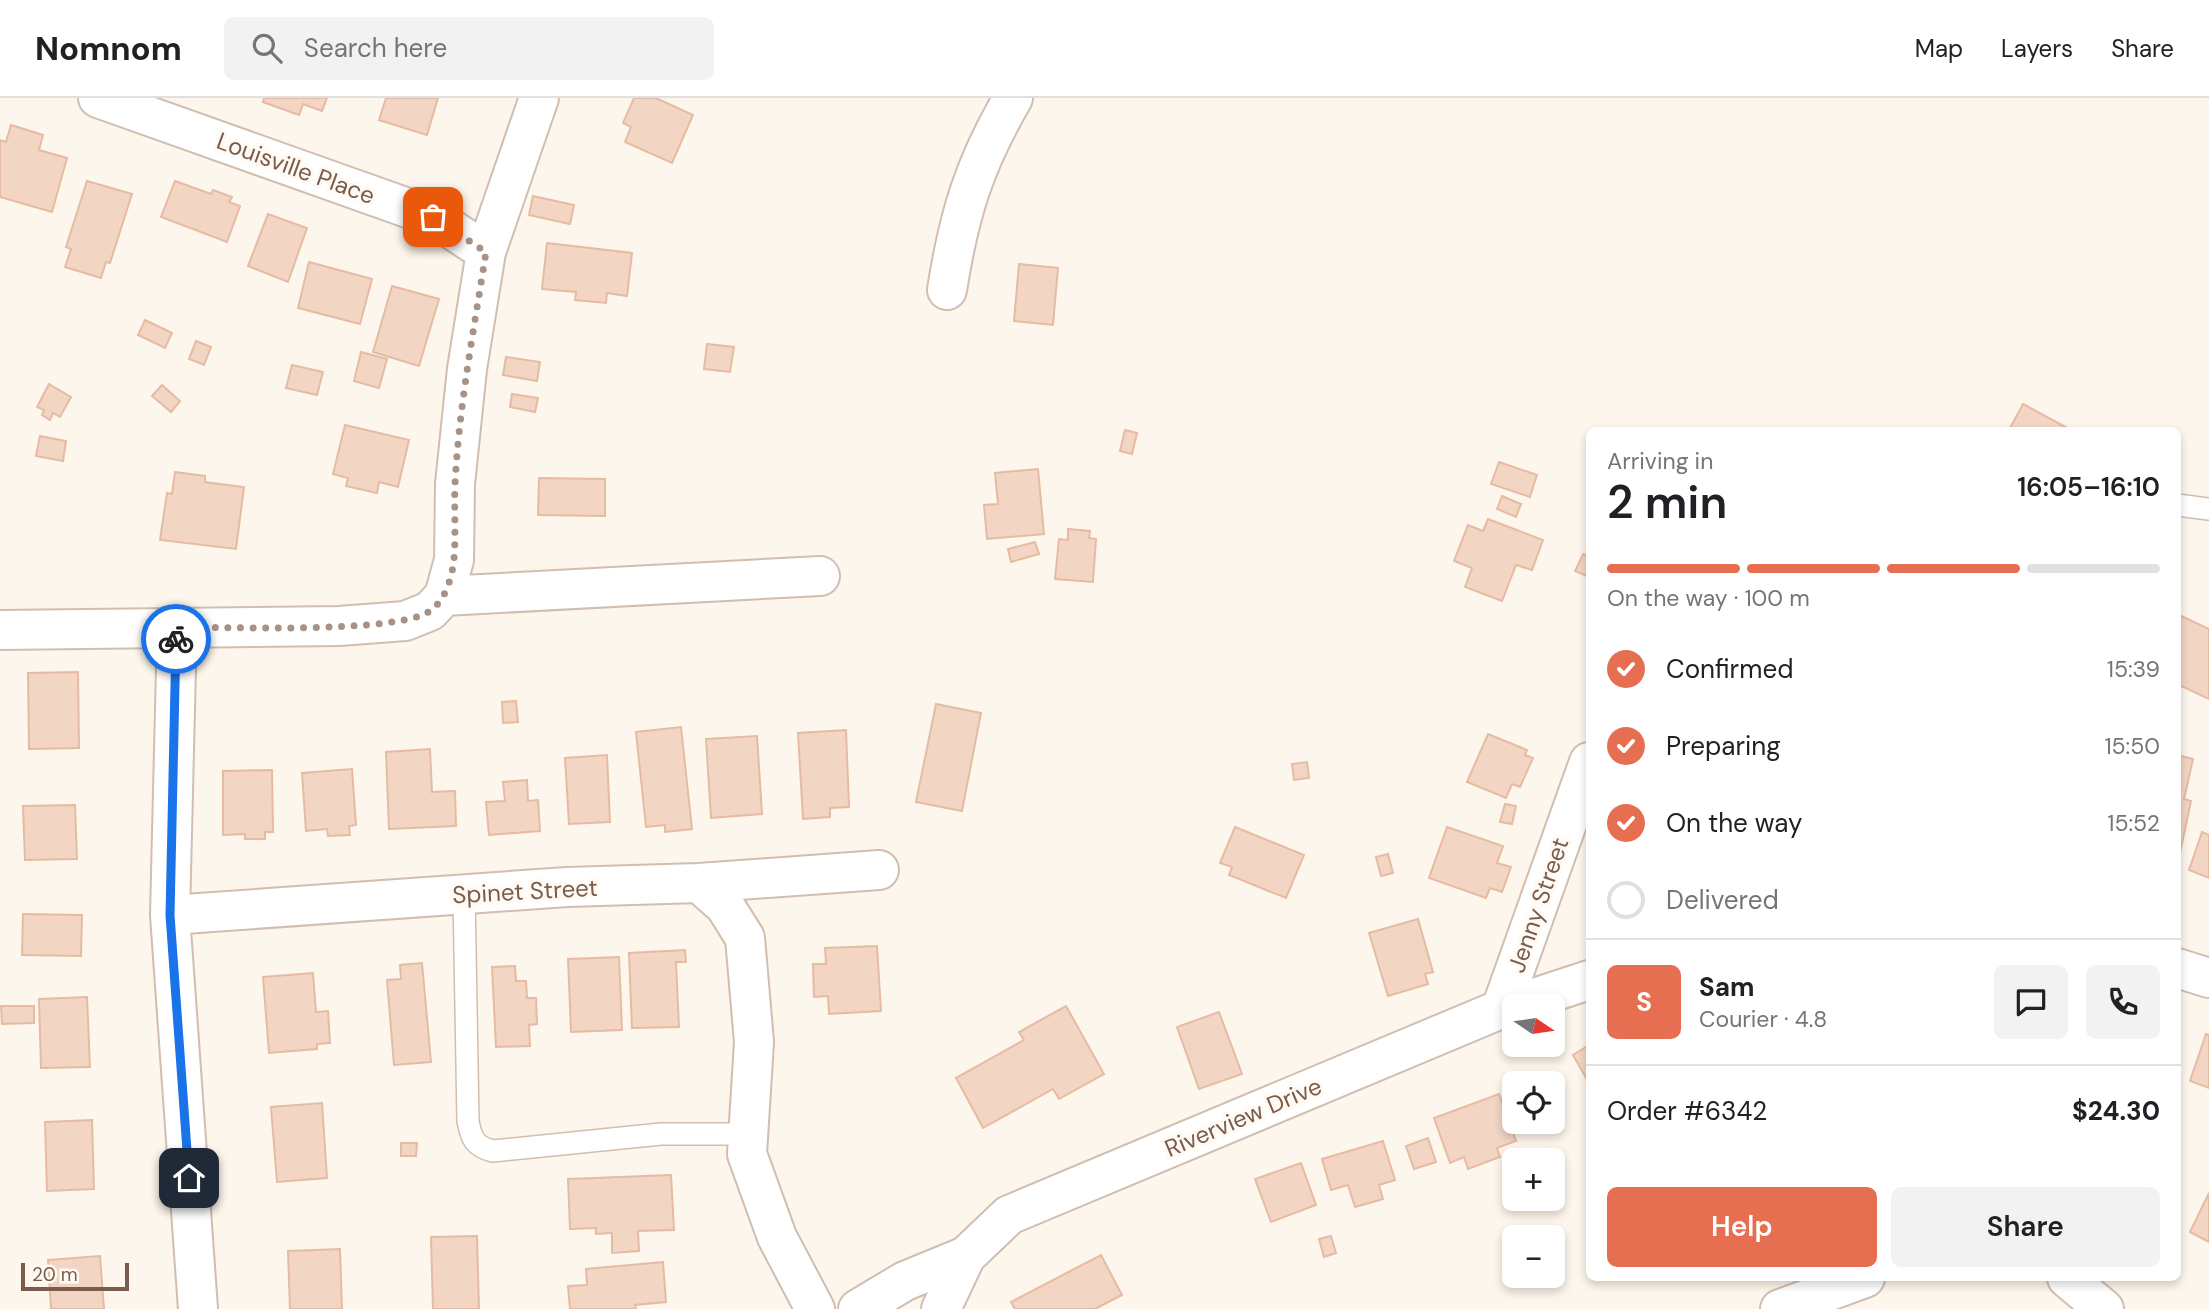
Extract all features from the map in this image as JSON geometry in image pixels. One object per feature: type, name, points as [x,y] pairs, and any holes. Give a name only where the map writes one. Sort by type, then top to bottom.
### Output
[{"type":"street","points":[[0,630],[339,626],[405,621],[430,611],[444,596],[454,560],[459,446],[467,369],[486,252],[539,98]]},
{"type":"street","points":[[947,290],[956,233],[969,184],[990,137],[1013,98]]},
{"type":"street","name":"Louisville Place","points":[[110,100],[433,217],[486,252]]},
{"type":"street","points":[[444,596],[820,576]]},
{"type":"street","points":[[177,627],[170,915],[198,1309]]},
{"type":"street","name":"Jenny Street","points":[[1501,1009],[1586,769]]},
{"type":"street","name":"Spinet Street","points":[[170,915],[464,894],[699,883],[879,870]]},
{"type":"street","points":[[699,883],[725,906],[746,938],[754,1042],[747,1154],[777,1237],[815,1309]]},
{"type":"street","points":[[2181,969],[2209,978]]},
{"type":"street","name":"Riverview Drive","points":[[941,1309],[966,1256],[1009,1215],[1501,1009],[1586,981]]},
{"type":"street","points":[[858,1309],[905,1280],[966,1256]]},
{"type":"street","points":[[1780,1309],[1856,1281]]},
{"type":"street","points":[[2071,1281],[2104,1309]]},
{"type":"lane","points":[[2181,506],[2209,509]]},
{"type":"lane","points":[[464,894],[468,1121],[471,1136],[480,1148],[493,1151],[662,1134],[748,1134]]},
{"type":"building","points":[[264,98],[327,98],[322,111],[303,104],[299,115],[263,102]]},
{"type":"building","points":[[386,98],[438,98],[427,135],[379,120]]},
{"type":"building","points":[[634,98],[656,98],[693,115],[672,163],[625,142],[631,127],[623,123]]},
{"type":"building","points":[[11,125],[43,135],[39,150],[67,158],[52,212],[0,197],[0,140],[6,142]]},
{"type":"building","points":[[87,181],[132,194],[110,263],[106,262],[101,278],[65,267],[71,249],[66,247]]},
{"type":"building","points":[[175,181],[211,194],[213,190],[232,197],[229,202],[240,206],[227,242],[161,217]]},
{"type":"building","points":[[533,196],[574,205],[570,224],[529,215]]},
{"type":"building","points":[[268,214],[307,228],[288,282],[248,266]]},
{"type":"building","points":[[547,243],[632,253],[627,296],[607,293],[606,303],[575,300],[576,292],[542,289]]},
{"type":"building","points":[[309,262],[372,279],[360,324],[298,308]]},
{"type":"building","points":[[1019,264],[1058,268],[1053,325],[1014,321]]},
{"type":"building","points":[[392,286],[439,299],[419,366],[373,352]]},
{"type":"building","points":[[145,320],[172,333],[165,348],[138,335]]},
{"type":"building","points":[[196,341],[211,347],[204,365],[189,359]]},
{"type":"building","points":[[707,344],[734,347],[730,372],[704,369]]},
{"type":"building","points":[[361,352],[387,359],[379,388],[354,381]]},
{"type":"building","points":[[506,357],[540,362],[537,381],[503,375]]},
{"type":"building","points":[[292,365],[323,372],[317,395],[286,388]]},
{"type":"building","points":[[49,384],[71,397],[60,417],[53,413],[50,420],[42,415],[44,410],[37,407]]},
{"type":"building","points":[[162,385],[180,401],[171,412],[152,396]]},
{"type":"building","points":[[512,394],[538,398],[535,412],[510,407]]},
{"type":"building","points":[[2023,404],[2065,427],[2011,427]]},
{"type":"building","points":[[345,425],[409,440],[398,487],[379,482],[377,493],[346,486],[348,478],[333,474]]},
{"type":"building","points":[[1125,430],[1137,433],[1132,454],[1120,451]]},
{"type":"building","points":[[40,436],[66,441],[63,461],[36,456]]},
{"type":"building","points":[[1499,462],[1537,475],[1530,497],[1491,484]]},
{"type":"building","points":[[1038,469],[1044,534],[987,539],[984,505],[998,504],[995,473]]},
{"type":"building","points":[[175,472],[205,476],[205,482],[244,487],[236,549],[160,540],[167,493],[172,494]]},
{"type":"building","points":[[539,478],[605,479],[605,516],[538,515]]},
{"type":"building","points":[[1502,496],[1521,504],[1516,517],[1497,509]]},
{"type":"building","points":[[1488,519],[1543,540],[1532,570],[1516,565],[1502,601],[1465,587],[1472,568],[1454,561],[1468,525],[1483,531]]},
{"type":"building","points":[[1068,529],[1090,531],[1089,538],[1096,539],[1093,582],[1055,579],[1059,539],[1068,540]]},
{"type":"building","points":[[1035,542],[1039,554],[1011,562],[1008,549]]},
{"type":"building","points":[[1583,554],[1586,556],[1586,576],[1575,571]]},
{"type":"building","points":[[2181,616],[2209,629],[2209,699],[2181,686]]},
{"type":"building","points":[[78,672],[79,748],[29,749],[28,673]]},
{"type":"building","points":[[516,701],[518,722],[503,723],[502,702]]},
{"type":"building","points":[[936,704],[981,713],[962,811],[916,802]]},
{"type":"building","points":[[681,727],[692,829],[665,832],[665,825],[646,827],[636,732]]},
{"type":"building","points":[[846,730],[849,807],[830,808],[830,817],[803,819],[798,733]]},
{"type":"building","points":[[1488,734],[1527,750],[1525,755],[1533,758],[1520,787],[1512,784],[1506,798],[1467,782]]},
{"type":"building","points":[[757,736],[762,814],[711,818],[706,739]]},
{"type":"building","points":[[430,749],[432,792],[455,791],[456,826],[389,829],[386,752]]},
{"type":"building","points":[[607,755],[610,822],[569,824],[565,758]]},
{"type":"building","points":[[2181,756],[2193,759],[2184,799],[2191,801],[2181,848]]},
{"type":"building","points":[[1307,762],[1309,778],[1294,780],[1292,764]]},
{"type":"building","points":[[352,769],[356,825],[349,826],[350,835],[328,836],[327,829],[306,831],[302,773]]},
{"type":"building","points":[[272,770],[273,832],[265,832],[265,839],[245,839],[245,834],[223,835],[223,771]]},
{"type":"building","points":[[527,780],[528,801],[538,800],[540,831],[489,835],[486,802],[505,801],[503,782]]},
{"type":"building","points":[[1505,804],[1516,806],[1512,824],[1500,822]]},
{"type":"building","points":[[75,805],[77,859],[25,860],[23,806]]},
{"type":"building","points":[[1235,827],[1304,855],[1286,898],[1229,875],[1232,867],[1220,863]]},
{"type":"building","points":[[1447,827],[1503,846],[1497,863],[1511,867],[1502,892],[1490,888],[1486,898],[1429,878]]},
{"type":"building","points":[[2202,832],[2209,835],[2209,878],[2189,870]]},
{"type":"building","points":[[1388,854],[1393,873],[1381,876],[1376,857]]},
{"type":"building","points":[[23,914],[82,915],[81,956],[22,955]]},
{"type":"building","points":[[1418,919],[1433,972],[1425,974],[1428,984],[1388,996],[1369,933]]},
{"type":"building","points":[[877,946],[881,1011],[829,1014],[828,996],[814,997],[813,964],[826,964],[825,948]]},
{"type":"building","points":[[685,950],[686,962],[676,962],[679,1027],[632,1028],[629,953]]},
{"type":"building","points":[[619,957],[622,1030],[571,1032],[568,959]]},
{"type":"building","points":[[422,963],[431,1062],[394,1065],[387,980],[401,979],[400,965]]},
{"type":"building","points":[[515,966],[516,981],[526,981],[527,998],[536,998],[537,1024],[529,1025],[530,1046],[496,1047],[492,967]]},
{"type":"building","points":[[313,973],[316,1012],[328,1011],[330,1043],[317,1044],[317,1049],[269,1053],[263,977]]},
{"type":"building","points":[[87,997],[90,1067],[41,1068],[39,999]]},
{"type":"building","points":[[1,1006],[34,1006],[34,1023],[2,1024]]},
{"type":"building","points":[[1066,1006],[1104,1074],[1059,1099],[1053,1089],[983,1128],[956,1078],[1024,1040],[1019,1032]]},
{"type":"building","points":[[1219,1012],[1242,1074],[1199,1089],[1177,1027]]},
{"type":"building","points":[[2206,1034],[2209,1035],[2209,1088],[2190,1081]]},
{"type":"building","points":[[1586,1047],[1586,1078],[1573,1055]]},
{"type":"building","points":[[1499,1094],[1502,1102],[1502,1134],[1513,1134],[1516,1141],[1497,1148],[1500,1157],[1468,1169],[1464,1157],[1450,1163],[1434,1118]]},
{"type":"building","points":[[322,1103],[327,1178],[277,1182],[271,1107]]},
{"type":"building","points":[[92,1120],[94,1189],[47,1191],[45,1122]]},
{"type":"building","points":[[1428,1138],[1436,1162],[1414,1169],[1406,1146]]},
{"type":"building","points":[[1383,1141],[1395,1180],[1379,1185],[1383,1199],[1355,1207],[1348,1185],[1331,1190],[1322,1159]]},
{"type":"building","points":[[401,1143],[417,1143],[416,1156],[401,1156]]},
{"type":"building","points":[[1301,1163],[1316,1205],[1271,1222],[1255,1179]]},
{"type":"building","points":[[671,1175],[674,1230],[638,1231],[639,1251],[612,1253],[612,1233],[596,1234],[596,1228],[570,1229],[568,1179]]},
{"type":"building","points":[[2209,1193],[2209,1242],[2190,1232]]},
{"type":"building","points":[[477,1236],[479,1309],[433,1309],[431,1237]]},
{"type":"building","points":[[1331,1236],[1336,1253],[1324,1257],[1319,1239]]},
{"type":"building","points":[[340,1249],[342,1309],[290,1309],[288,1251]]},
{"type":"building","points":[[1101,1255],[1122,1295],[1095,1309],[1015,1309],[1011,1302]]},
{"type":"building","points":[[100,1256],[104,1309],[51,1309],[48,1260]]},
{"type":"building","points":[[663,1262],[666,1302],[635,1305],[636,1309],[570,1309],[568,1286],[587,1285],[586,1269]]},
{"type":"way so far","points":[[176,639],[177,627],[339,626],[405,621],[430,611],[444,596],[454,560],[455,484],[467,369],[486,252],[433,217]]},
{"type":"route","points":[[176,639],[170,915],[189,1178]]}]
